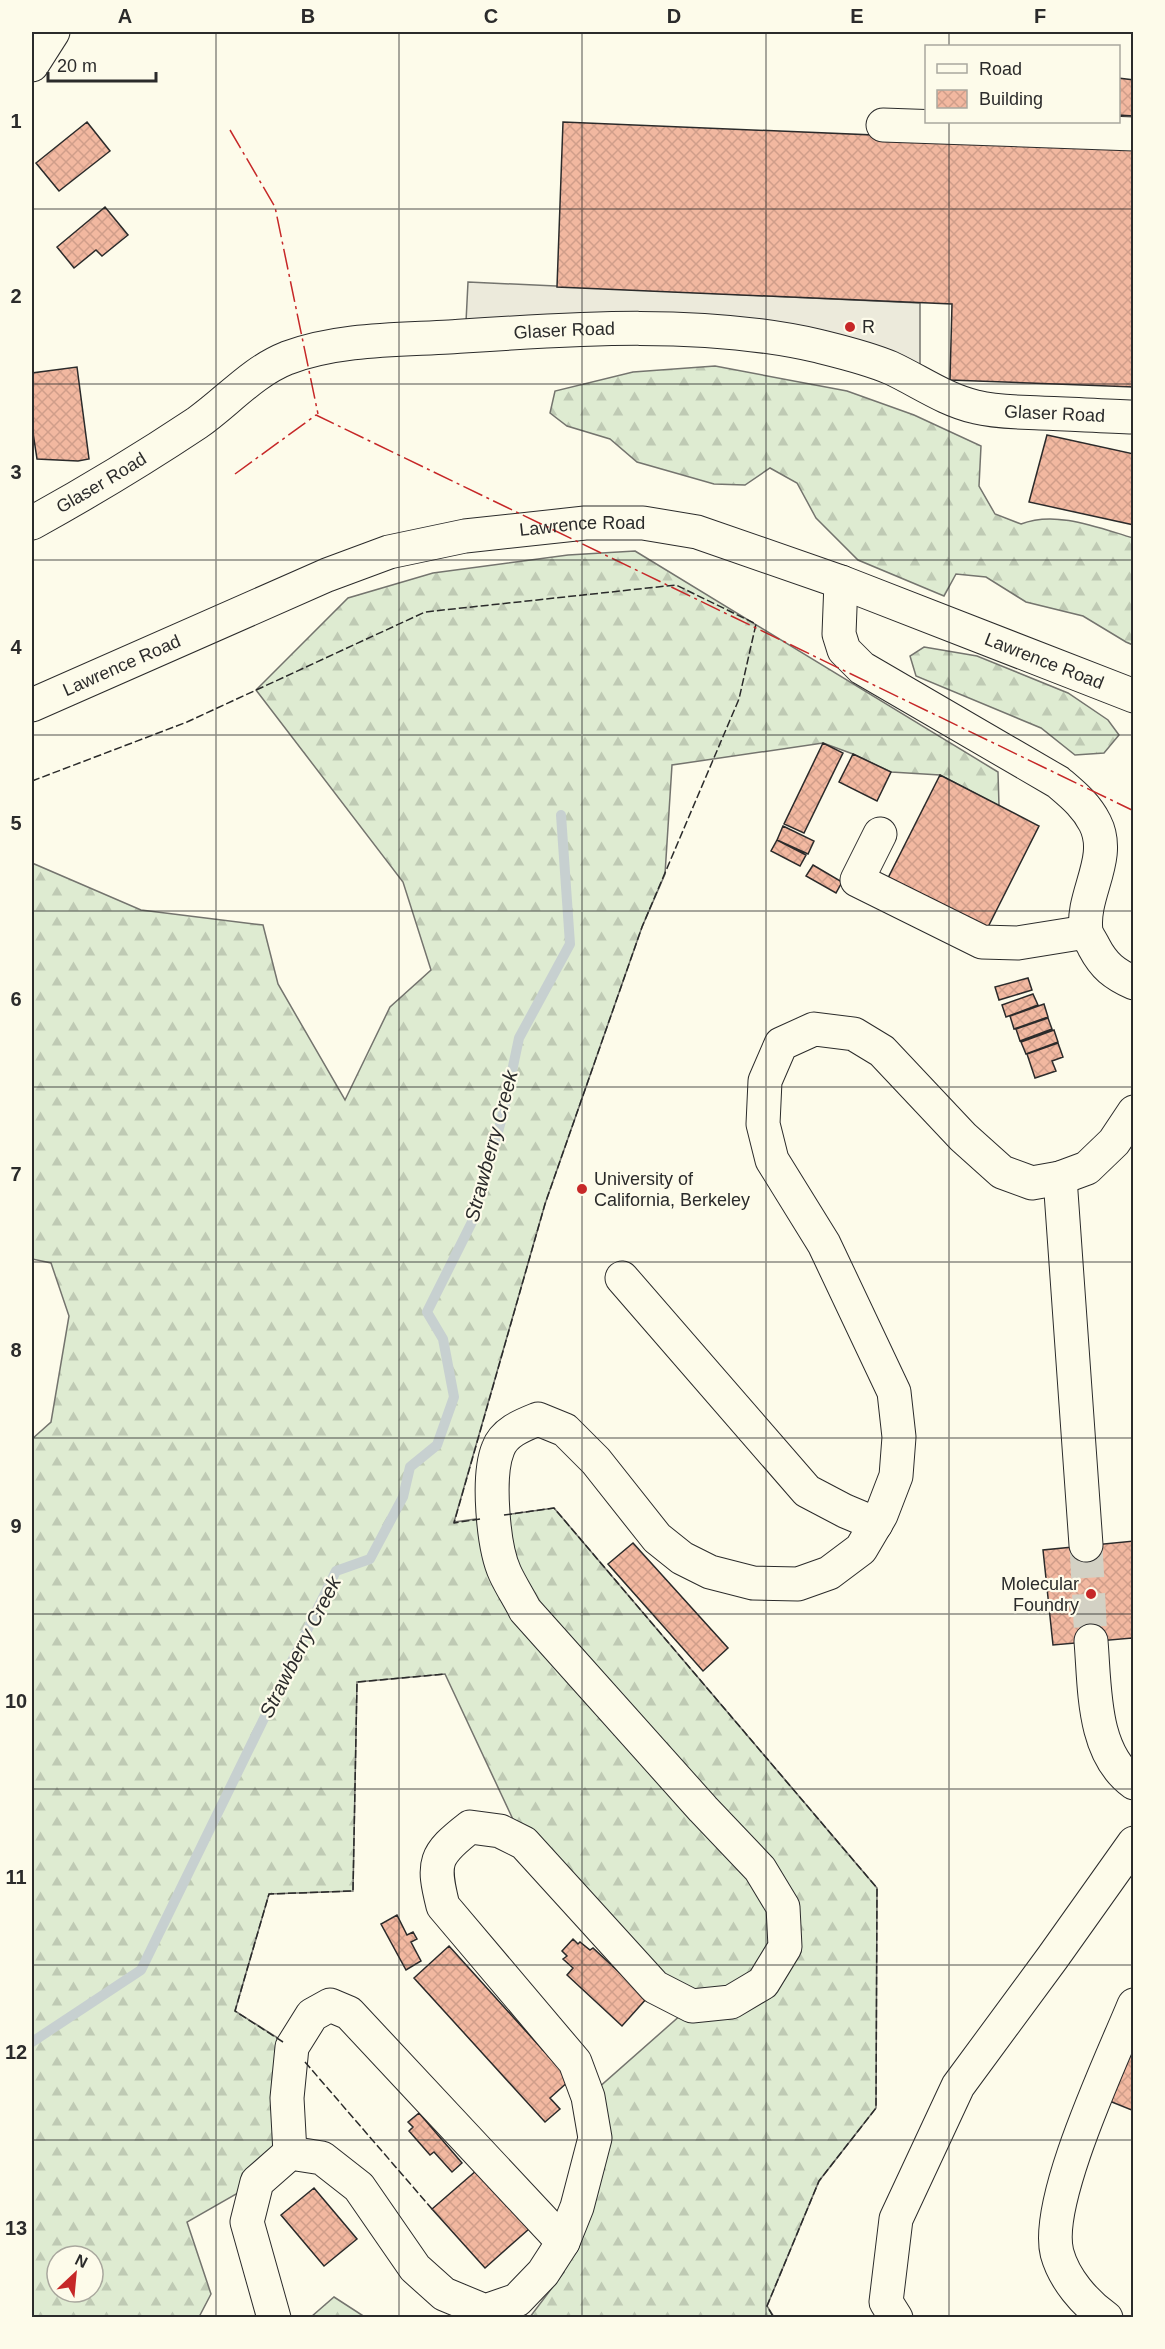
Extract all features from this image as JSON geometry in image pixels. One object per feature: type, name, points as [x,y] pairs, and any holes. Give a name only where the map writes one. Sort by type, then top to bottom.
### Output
[{"type":"lane","points":[[32,65],[53,32]]},
{"type":"lane","points":[[883,125],[1134,134]]},
{"type":"lane","name":"Glaser Road","points":[[32,523],[116,476],[201,420],[251,379],[285,359],[319,348],[363,342],[560,330],[630,329],[726,332],[815,345],[857,357],[889,367],[945,397],[975,407],[1004,411],[1134,417]]},
{"type":"lane","name":"Lawrence Road","points":[[32,705],[327,575],[389,552],[465,536],[585,523],[643,523],[698,532],[842,582],[1134,696]]},
{"type":"lane","points":[[842,582],[839,634],[844,650],[862,668],[1058,782],[1081,801],[1096,824],[1101,846],[1087,910],[1086,932],[1102,962],[1115,975],[1134,983]]},
{"type":"lane","points":[[880,834],[857,880],[982,942],[1018,943],[1086,932]]},
{"type":"lane","points":[[290,2153],[322,2158],[360,2187],[415,2268],[444,2294],[485,2311],[517,2300],[543,2273],[563,2242],[577,2207],[595,2138],[588,2097],[574,2062],[443,1906],[435,1874],[445,1847],[470,1827],[500,1831],[524,1843],[655,1987],[692,2006],[730,2002],[763,1983],[785,1947],[783,1907],[760,1869],[703,1809],[525,1610],[504,1571],[493,1527],[493,1482],[498,1448],[514,1429],[538,1419],[565,1430],[596,1461],[657,1538],[682,1558],[710,1572],[753,1583],[798,1584],[829,1573],[861,1549],[876,1524],[896,1476],[899,1437],[894,1392],[824,1244],[772,1160],[763,1124],[765,1081],[781,1044],[814,1029],[854,1034],[882,1051],[963,1137],[1002,1172],[1032,1184],[1060,1178],[1087,1168],[1114,1142],[1134,1112]]},
{"type":"lane","points":[[1060,1178],[1086,1545]]},
{"type":"lane","points":[[622,1278],[807,1491],[876,1524]]},
{"type":"lane","points":[[1091,1641],[1100,1725],[1109,1754],[1134,1783]]},
{"type":"lane","points":[[896,2318],[886,2302],[896,2219],[958,2086],[1053,1958],[1134,1843]]},
{"type":"lane","points":[[290,2153],[287,2098],[292,2047],[312,2015],[330,2005],[349,2013],[563,2242]]},
{"type":"lane","points":[[1106,2318],[1091,2307],[1068,2278],[1057,2252],[1056,2216],[1072,2157],[1134,2005]]},
{"type":"lane","points":[[274,2318],[247,2222],[257,2182],[290,2153]]},
{"type":"green space","points":[[715,366],[847,391],[914,415],[981,446],[979,486],[995,514],[1021,524],[1048,519],[1077,522],[1133,538],[1133,645],[1083,616],[1026,602],[986,577],[956,574],[944,596],[858,560],[816,518],[797,483],[770,468],[745,485],[714,484],[637,462],[610,439],[567,426],[550,413],[555,391],[633,372]]},
{"type":"green space","points":[[635,551],[998,772],[999,806],[940,775],[891,772],[823,743],[672,765],[665,874],[642,927],[545,1204],[454,1522],[554,1508],[877,1888],[876,2108],[819,2181],[767,2306],[774,2317],[530,2317],[564,2272],[563,2242],[588,2097],[691,2006],[524,1843],[445,1674],[357,1682],[353,1891],[269,1894],[235,2011],[292,2047],[290,2153],[257,2182],[187,2222],[211,2294],[199,2317],[32,2317],[32,1439],[51,1422],[69,1316],[51,1263],[32,1259],[32,863],[141,910],[263,925],[278,984],[345,1100],[390,1007],[431,970],[403,882],[256,690],[348,598],[433,573],[568,555]]},
{"type":"green space","points":[[924,647],[977,656],[1068,693],[1108,720],[1119,735],[1104,753],[1075,755],[1041,728],[916,676],[910,656]]},
{"type":"green space","points":[[334,2297],[365,2317],[311,2317]]},
{"type":"shaded area","name":"R","points":[[468,282],[920,303],[920,369],[885,352],[466,322]]},
{"type":"building","points":[[1120,78],[1134,80],[1134,116],[1120,115]]},
{"type":"building","points":[[87,122],[110,151],[59,191],[36,163]]},
{"type":"building","points":[[563,122],[1134,146],[1134,387],[950,380],[952,304],[557,287]]},
{"type":"building","points":[[105,207],[128,235],[102,256],[96,250],[74,268],[57,247]]},
{"type":"building","points":[[77,367],[89,459],[78,461],[37,459],[32,426],[32,373]]},
{"type":"building","points":[[1047,435],[1134,454],[1134,525],[1029,502]]},
{"type":"building","points":[[823,743],[843,753],[804,833],[784,824]]},
{"type":"building","points":[[853,754],[891,772],[877,801],[839,782]]},
{"type":"building","points":[[940,775],[1039,826],[987,929],[888,878]]},
{"type":"building","points":[[783,826],[814,841],[808,854],[777,840]]},
{"type":"building","points":[[777,840],[806,855],[800,866],[771,851]]},
{"type":"building","points":[[813,865],[842,882],[836,893],[806,876]]},
{"type":"building","points":[[1028,978],[1032,990],[999,1000],[995,987]]},
{"type":"building","points":[[1033,994],[1038,1005],[1006,1017],[1002,1005]]},
{"type":"building","points":[[1044,1004],[1048,1017],[1014,1029],[1010,1016]]},
{"type":"building","points":[[1048,1018],[1052,1029],[1020,1041],[1016,1029]]},
{"type":"building","points":[[1054,1030],[1058,1042],[1026,1054],[1021,1042]]},
{"type":"building","points":[[1058,1043],[1063,1057],[1052,1061],[1056,1071],[1035,1078],[1027,1054]]},
{"type":"building","name":"Molecular Foundry","points":[[1134,1541],[1134,1648],[1132,1638],[1053,1645],[1043,1550]]},
{"type":"building","points":[[633,1543],[728,1648],[703,1671],[608,1564]]},
{"type":"building","points":[[397,1915],[407,1935],[413,1932],[417,1939],[411,1942],[421,1961],[406,1970],[381,1924]]},
{"type":"building","points":[[573,1939],[590,1950],[593,1948],[647,1998],[622,2026],[567,1975],[573,1968],[563,1959],[567,1956],[562,1951]]},
{"type":"building","points":[[449,1946],[570,2080],[550,2098],[560,2109],[545,2122],[414,1978]]},
{"type":"building","points":[[1134,2038],[1134,2111],[1107,2100]]},
{"type":"building","points":[[419,2113],[462,2163],[452,2172],[434,2152],[430,2155],[409,2131],[413,2127],[408,2122]]},
{"type":"building","points":[[477,2170],[529,2229],[485,2268],[432,2209]]},
{"type":"building","points":[[314,2188],[357,2239],[324,2266],[281,2215]]},
{"type":"waterway","name":"Strawberry Creek","points":[[32,2042],[141,1970],[336,1571],[370,1559],[403,1497],[410,1467],[437,1445],[454,1397],[443,1339],[427,1312],[472,1222],[503,1114],[519,1038],[570,944],[561,815]]},
{"type":"tunnel","points":[[1086,1545],[1091,1641]]},
{"type":"fence","points":[[32,781],[187,722],[425,612],[676,585],[756,624],[739,699],[642,927],[545,1204],[454,1523],[480,1519]]},
{"type":"fence","points":[[504,1515],[554,1508],[877,1888],[876,2108],[819,2181],[767,2306],[774,2318]]},
{"type":"fence","points":[[283,2042],[235,2011],[269,1894],[353,1891],[357,1682],[445,1674]]},
{"type":"fence","points":[[305,2062],[432,2209]]},
{"type":"power","points":[[230,130],[275,207],[318,414]]},
{"type":"power","points":[[235,474],[316,415],[1134,811]]},
{"type":"place","name":"R","points":[[850,327]]},
{"type":"place","name":"University of California, Berkeley","points":[[582,1189]]},
{"type":"place","name":"Molecular Foundry","points":[[1091,1594]]}]
